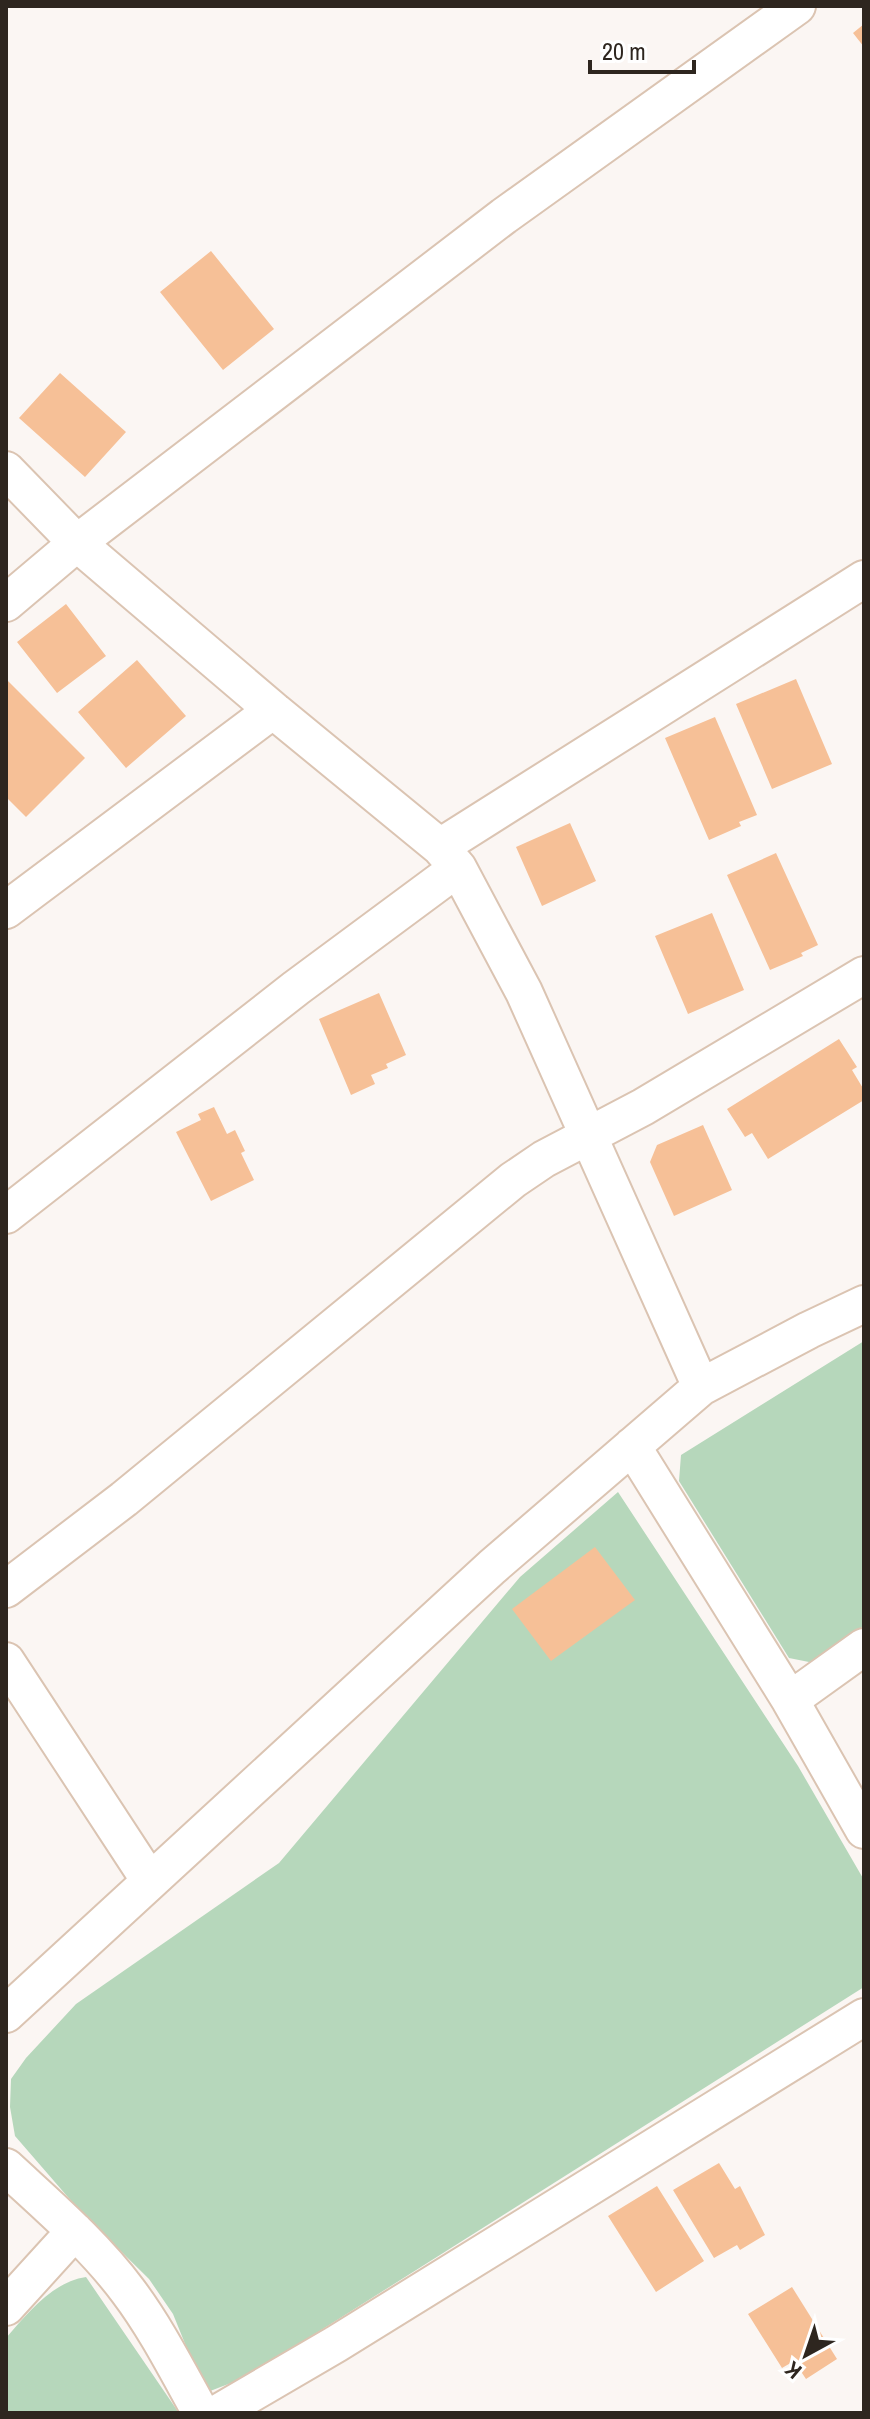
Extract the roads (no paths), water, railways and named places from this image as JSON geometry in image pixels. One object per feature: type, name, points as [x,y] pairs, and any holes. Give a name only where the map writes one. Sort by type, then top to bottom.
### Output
[{"type":"street","points":[[6,603],[77,543],[504,216],[797,6]]},
{"type":"street","points":[[6,470],[77,543],[449,857],[524,992],[701,1387]]},
{"type":"street","points":[[6,1215],[296,988],[449,857],[864,579]]},
{"type":"street","points":[[6,910],[273,710]]},
{"type":"street","points":[[6,1589],[124,1499],[513,1180],[544,1159],[643,1107],[864,975]]},
{"type":"street","points":[[6,2014],[492,1567],[701,1387],[864,1304]]},
{"type":"street","points":[[632,1446],[790,1700],[864,1830]]},
{"type":"street","points":[[790,1700],[864,1647]]},
{"type":"street","points":[[6,1661],[150,1881]]},
{"type":"street","points":[[218,2413],[336,2344],[864,2017]]},
{"type":"street","points":[[6,2167],[75,2231],[129,2292],[154,2329],[201,2413]]},
{"type":"street","points":[[6,2307],[75,2231]]}]
